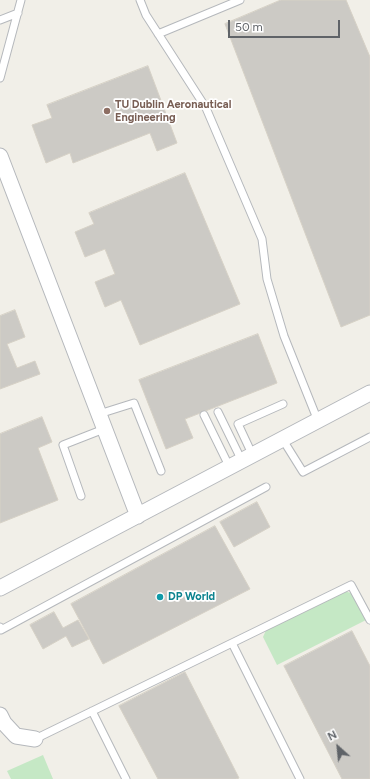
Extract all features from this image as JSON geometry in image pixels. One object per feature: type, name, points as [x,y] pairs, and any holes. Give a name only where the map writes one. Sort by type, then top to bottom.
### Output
[{"type":"street","points":[[0,156],[138,516]]},
{"type":"street","points":[[0,588],[242,462],[370,393]]},
{"type":"street","points":[[0,715],[4,723],[16,736],[35,739]]},
{"type":"lane","points":[[0,78],[21,0]]},
{"type":"lane","points":[[140,0],[146,15],[206,108],[262,239],[267,280],[284,336],[318,421]]},
{"type":"lane","points":[[158,34],[240,0]]},
{"type":"lane","points":[[0,20],[18,14]]},
{"type":"lane","points":[[99,414],[134,403],[162,471]]},
{"type":"lane","points":[[242,462],[238,424],[283,404]]},
{"type":"lane","points":[[218,412],[242,462]]},
{"type":"lane","points":[[204,415],[242,462]]},
{"type":"lane","points":[[81,496],[63,445],[104,429]]},
{"type":"lane","points":[[283,440],[302,472],[370,437]]},
{"type":"lane","points":[[0,627],[1,630],[266,487]]},
{"type":"lane","points":[[35,739],[351,585],[370,620]]},
{"type":"lane","points":[[232,643],[300,779]]},
{"type":"lane","points":[[92,711],[126,779]]},
{"type":"green space","points":[[344,591],[351,593],[368,619],[277,665],[263,637],[267,628]]},
{"type":"green space","points":[[43,755],[53,779],[11,779],[7,771]]},
{"type":"building","points":[[281,0],[346,0],[370,57],[370,315],[341,327],[225,24]]},
{"type":"building","name":"TU Dublin Aeronautical Engineering","points":[[148,66],[177,143],[157,151],[150,133],[73,163],[70,153],[46,163],[32,125],[52,118],[47,105]]},
{"type":"building","points":[[185,173],[240,304],[140,345],[121,300],[105,307],[95,282],[115,274],[105,249],[85,257],[75,232],[94,224],[89,213]]},
{"type":"building","points":[[15,310],[25,337],[7,344],[17,368],[35,361],[40,374],[0,389],[0,316]]},
{"type":"building","points":[[258,334],[277,383],[185,419],[193,438],[166,449],[139,380]]},
{"type":"building","points":[[42,417],[52,442],[38,448],[58,500],[0,523],[0,434]]},
{"type":"building","points":[[257,502],[270,527],[234,547],[220,522]]},
{"type":"building","name":"DP World","points":[[215,526],[250,589],[103,664],[71,604]]},
{"type":"building","points":[[54,612],[63,628],[78,620],[89,639],[72,647],[66,636],[43,649],[30,625]]},
{"type":"building","points":[[352,631],[370,666],[370,779],[342,779],[284,666]]},
{"type":"building","points":[[185,672],[239,778],[158,779],[119,706]]},
{"type":"place","name":"TU Dublin Aeronautical Engineering","points":[[107,111]]},
{"type":"place","name":"DP World","points":[[160,597]]}]
